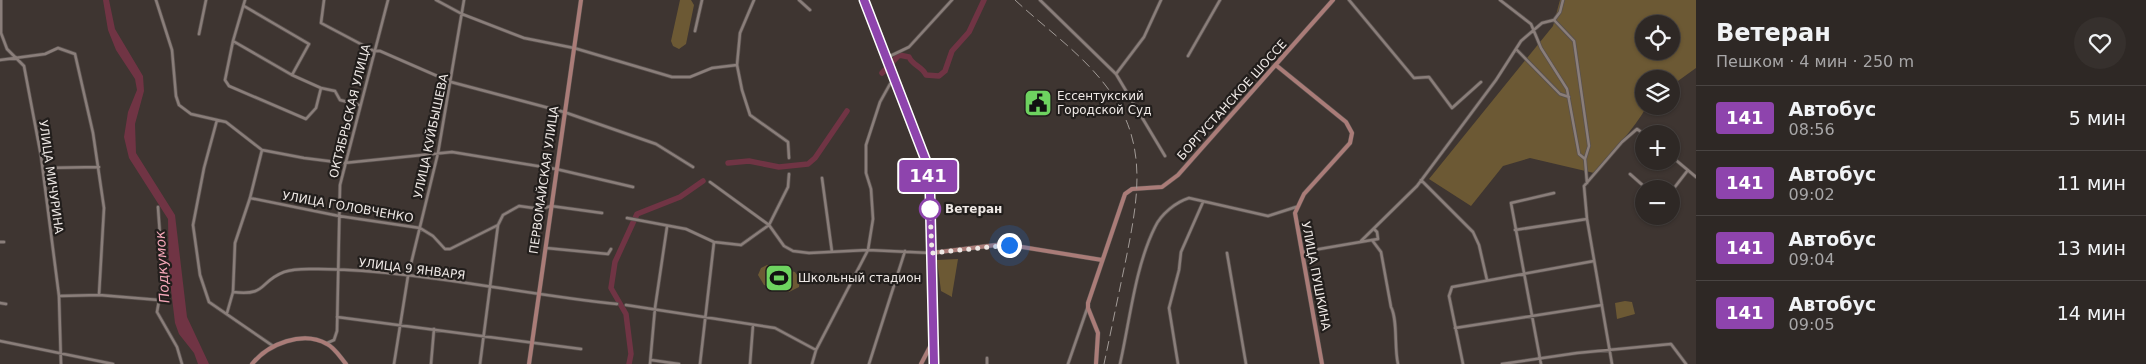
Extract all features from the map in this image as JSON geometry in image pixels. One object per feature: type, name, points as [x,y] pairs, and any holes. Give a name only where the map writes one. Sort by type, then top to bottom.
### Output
[{"type":"street","name":"УЛИЦА МИЧУРИНА","points":[[1,0],[1,33],[7,49],[18,57],[24,66],[43,168],[59,296],[61,364]]},
{"type":"street","points":[[156,0],[172,50],[176,96],[179,105],[191,114],[226,122],[262,150],[344,163],[452,152],[556,169],[633,187]]},
{"type":"street","points":[[199,34],[206,0]]},
{"type":"street","points":[[245,0],[233,41],[225,80],[230,86],[306,119],[316,108],[321,88]]},
{"type":"street","points":[[324,0],[321,23],[374,51],[389,55],[451,82],[564,112],[656,144],[693,167]]},
{"type":"street","name":"ОКТЯБРЬСКАЯ УЛИЦА","points":[[327,344],[334,340],[337,331],[338,216],[344,163],[388,0]]},
{"type":"street","points":[[436,0],[462,14],[524,38],[574,48],[672,77],[690,77],[712,68],[737,65]]},
{"type":"street","name":"УЛИЦА КУЙБЫШЕВА","points":[[394,364],[408,276],[438,152],[464,0]]},
{"type":"street","name":"ПЕРВОМАЙСКАЯ УЛИЦА","points":[[530,364],[538,295],[581,0]]},
{"type":"street","points":[[694,31],[702,0]]},
{"type":"street","points":[[754,0],[740,33],[737,65],[750,115],[788,142],[789,158]]},
{"type":"street","points":[[799,0],[810,10]]},
{"type":"street","points":[[864,0],[926,161],[932,253],[934,364]]},
{"type":"street","points":[[886,58],[909,46],[952,0]]},
{"type":"street","points":[[1040,0],[1116,74],[1166,156]]},
{"type":"street","points":[[1046,5],[1049,0]]},
{"type":"street","points":[[1116,74],[1144,37],[1162,0]]},
{"type":"street","points":[[1188,56],[1220,0]]},
{"type":"street","name":"БОРГУСТАНСКОЕ ШОССЕ","points":[[1102,260],[1124,194],[1132,189],[1156,188],[1172,180],[1277,66],[1333,0]]},
{"type":"street","points":[[1349,0],[1414,78],[1429,77],[1452,108],[1481,82]]},
{"type":"street","points":[[1500,0],[1531,24],[1541,48],[1567,89],[1579,154],[1585,159]]},
{"type":"street","points":[[1361,241],[1421,180],[1496,80],[1516,49],[1542,23],[1554,20],[1560,12],[1563,0]]},
{"type":"street","points":[[244,5],[309,44],[292,75]]},
{"type":"street","points":[[1554,20],[1574,41],[1589,146],[1585,159],[1587,219],[1612,364]]},
{"type":"street","points":[[233,41],[292,75],[321,88],[335,91],[340,100],[359,105]]},
{"type":"street","points":[[0,60],[45,54],[58,48],[76,54],[86,92],[100,167],[104,208],[99,295]]},
{"type":"street","points":[[1516,49],[1560,94],[1569,97]]},
{"type":"street","name":"УЛИЦА ПУШКИНА","points":[[1277,66],[1346,122],[1352,133],[1350,143],[1304,194],[1296,208],[1295,219],[1322,364]]},
{"type":"street","points":[[812,364],[816,350],[868,250],[872,219],[871,189],[866,173],[866,145],[880,102],[890,84],[895,81]]},
{"type":"street","points":[[217,120],[204,168],[193,224],[200,275],[209,302],[273,346]]},
{"type":"street","points":[[1585,185],[1622,142],[1635,131]]},
{"type":"street","points":[[227,314],[233,292],[235,243],[250,198],[262,150]]},
{"type":"street","points":[[1680,163],[1696,178]]},
{"type":"street","points":[[43,168],[100,167]]},
{"type":"street","points":[[1680,180],[1688,170]]},
{"type":"street","points":[[627,218],[686,229],[714,242],[741,245],[769,225],[788,187],[789,174]]},
{"type":"street","points":[[1630,174],[1636,180]]},
{"type":"street","points":[[822,178],[832,252]]},
{"type":"street","points":[[1421,180],[1473,232],[1479,245],[1487,280]]},
{"type":"street","points":[[710,182],[769,225],[784,246],[793,251],[832,252],[868,250],[932,253],[1004,244],[1102,260],[1088,308],[1068,364]]},
{"type":"street","points":[[1541,364],[1511,203],[1554,193]]},
{"type":"street","name":"УЛИЦА ГОЛОВЧЕНКО","points":[[250,198],[338,216],[420,228],[433,236],[446,249],[450,249],[498,224],[503,215],[519,206],[540,209],[551,206],[602,213]]},
{"type":"street","points":[[1120,364],[1137,284],[1155,226],[1180,200],[1189,198],[1268,216],[1296,208]]},
{"type":"street","points":[[1178,364],[1169,308],[1179,270],[1181,252],[1203,202]]},
{"type":"street","points":[[158,207],[163,278],[156,312],[177,347],[182,364]]},
{"type":"street","points":[[1515,230],[1587,219]]},
{"type":"street","points":[[480,364],[498,224]]},
{"type":"street","points":[[667,226],[655,308],[650,362],[679,364]]},
{"type":"street","points":[[1302,252],[1378,239],[1377,232],[1374,229]]},
{"type":"street","points":[[1372,240],[1381,252],[1391,307],[1395,314],[1394,330],[1398,364]]},
{"type":"street","points":[[700,364],[714,242]]},
{"type":"street","points":[[545,248],[608,254],[611,249]]},
{"type":"street","points":[[869,364],[906,252]]},
{"type":"street","points":[[1226,253],[1246,364]]},
{"type":"street","points":[[1463,364],[1449,296],[1451,288],[1455,285],[1594,261]]},
{"type":"street","name":"УЛИЦА 9 ЯНВАРЯ","points":[[233,292],[254,293],[274,278],[295,269],[337,269],[408,276],[538,295],[617,304]]},
{"type":"street","points":[[59,296],[99,295],[159,300]]},
{"type":"street","points":[[0,302],[6,304]]},
{"type":"street","points":[[626,305],[775,328],[816,350]]},
{"type":"street","points":[[1455,328],[1602,305]]},
{"type":"street","points":[[1088,308],[1098,333],[1096,364]]},
{"type":"street","points":[[337,317],[581,349]]},
{"type":"street","points":[[750,364],[753,325]]},
{"type":"street","points":[[431,364],[434,330]]},
{"type":"street","points":[[252,364],[264,351],[273,346],[306,339],[327,344],[346,364]]},
{"type":"street","points":[[0,341],[114,364]]},
{"type":"street","points":[[921,364],[934,341]]},
{"type":"street","points":[[1502,364],[1610,349],[1671,344],[1686,364]]},
{"type":"street","points":[[986,364],[987,358]]},
{"type":"shaded area","points":[[103,0],[109,0],[115,29],[143,76],[144,91],[135,124],[136,153],[175,215],[187,317],[209,364],[198,364],[194,353],[179,334],[175,323],[169,273],[168,219],[129,158],[124,137],[128,112],[137,90],[135,79],[116,50],[108,30]]},
{"type":"shaded area","points":[[680,0],[691,0],[694,5],[686,44],[679,49],[673,46],[671,41]]},
{"type":"shaded area","points":[[1560,0],[1696,0],[1696,68],[1680,80],[1680,70],[1635,70],[1635,115],[1641,115],[1594,173],[1530,158],[1503,166],[1471,206],[1429,179],[1553,26]]},
{"type":"shaded area","points":[[958,259],[952,297],[941,291],[937,260]]},
{"type":"shaded area","name":"Школьный стадион","points":[[767,265],[795,272],[800,279],[799,287],[789,292],[764,285],[758,275],[761,268]]},
{"type":"shaded area","points":[[1632,302],[1635,314],[1617,319],[1615,303]]},
{"type":"waterway","points":[[882,73],[899,55],[909,57],[926,75],[939,76],[945,71],[952,51],[969,32],[984,0]]},
{"type":"waterway","points":[[728,163],[749,161],[779,167],[808,164],[815,158],[847,111]]},
{"type":"waterway","points":[[629,364],[631,354],[626,314],[611,288],[615,262],[637,214],[680,197],[703,181]]},
{"type":"railway","points":[[1015,0],[1074,52],[1106,86],[1120,107],[1135,150],[1137,172],[1134,217],[1104,364]]},
{"type":"bus line","name":"141","points":[[864,0],[926,161],[930,194],[934,364]]},
{"type":"place","name":"Ессентукский Городской Суд","points":[[1038,103]]},
{"type":"place","name":"Ветеран","points":[[930,209]]},
{"type":"place","name":"Школьный стадион","points":[[779,278]]},
{"type":"route","points":[[930,209],[932,253],[1004,244],[1009,245]]},
{"type":"water label","name":"Подкумок","points":[[162,267]]}]
